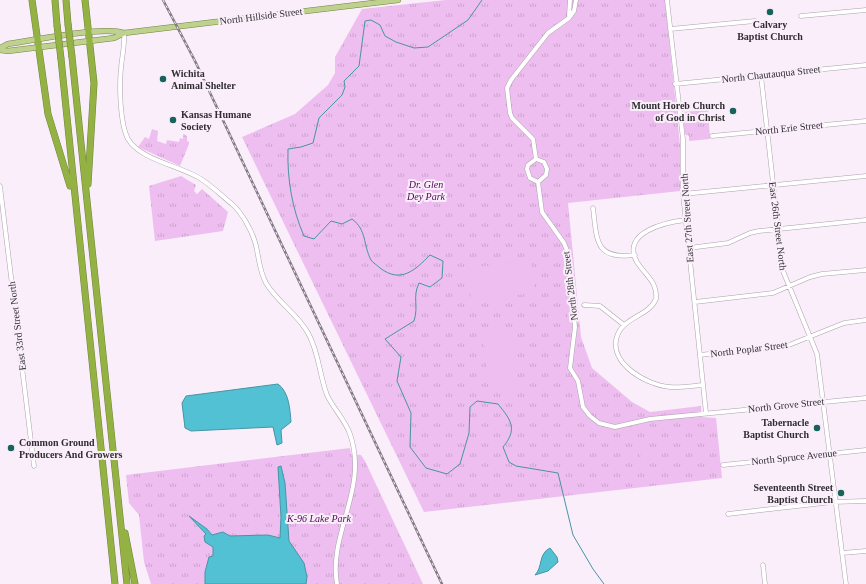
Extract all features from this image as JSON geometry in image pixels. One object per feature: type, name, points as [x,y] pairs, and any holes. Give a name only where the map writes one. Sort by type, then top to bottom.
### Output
[{"type":"highway","points":[[32,0],[48,114],[68,177],[76,219]]},
{"type":"highway","points":[[54,0],[115,584]]},
{"type":"highway","points":[[66,0],[91,254],[127,584]]},
{"type":"highway","points":[[85,0],[94,83],[94,111],[88,172],[91,254]]},
{"type":"highway","points":[[118,499],[136,584]]},
{"type":"main road","name":"North Hillside Street","points":[[0,49],[8,51],[89,42],[114,38],[124,33],[398,0]]},
{"type":"main road","name":"North Hillside Street","points":[[0,49],[8,44],[37,39],[114,30],[124,33]]},
{"type":"street","points":[[569,18],[570,0]]},
{"type":"street","points":[[538,182],[546,175],[547,169],[544,162],[536,159],[533,139],[512,118],[507,88],[511,80],[548,33],[569,18],[574,10],[576,0]]},
{"type":"street","name":"East 27th Street North","points":[[667,0],[675,84],[683,139],[686,220],[706,413]]},
{"type":"street","points":[[801,16],[866,10]]},
{"type":"street","points":[[670,29],[755,21]]},
{"type":"street","points":[[124,33],[120,79],[127,137],[138,150],[202,180],[233,205],[242,216],[255,242],[265,282],[276,298],[299,320],[308,333],[315,350],[328,395],[349,432],[352,443],[355,483],[336,555],[337,584]]},
{"type":"street","name":"North Chautauqua Street","points":[[675,84],[866,65]]},
{"type":"street","name":"East 26th Street North","points":[[761,76],[783,271],[817,354],[846,584]]},
{"type":"street","name":"North Erie Street","points":[[712,136],[866,121]]},
{"type":"street","name":"North 28th Street","points":[[536,159],[528,165],[527,169],[530,178],[538,182],[542,212],[564,244],[568,253],[575,327],[570,368],[578,381],[580,401],[587,413],[604,425],[615,426],[650,419],[706,413]]},
{"type":"street","points":[[684,194],[866,176]]},
{"type":"street","name":"East 33rd Street North","points":[[0,186],[34,466]]},
{"type":"street","points":[[593,208],[597,238],[603,250],[618,256],[635,255]]},
{"type":"street","points":[[686,220],[669,222],[646,231],[636,243],[635,255],[637,262],[654,284],[656,299],[650,308],[624,325],[616,339],[616,348],[618,357],[632,371],[662,386],[680,387],[703,385]]},
{"type":"street","points":[[689,248],[728,243],[750,233],[866,220]]},
{"type":"street","points":[[695,302],[767,294],[822,274],[866,270]]},
{"type":"street","points":[[584,305],[600,306],[624,325]]},
{"type":"street","name":"North Poplar Street","points":[[700,355],[783,346],[844,323],[866,320]]},
{"type":"street","name":"North Grove Street","points":[[706,413],[866,398]]},
{"type":"street","name":"North Spruce Avenue","points":[[723,465],[866,450]]},
{"type":"street","points":[[728,514],[866,501]]},
{"type":"street","points":[[842,554],[866,551]]},
{"type":"street","points":[[764,564],[765,584]]},
{"type":"green space","name":"Dr. Glen Dey Park","points":[[446,0],[665,0],[680,145],[680,191],[568,203],[581,337],[592,368],[632,402],[650,412],[701,406],[702,417],[716,418],[722,478],[424,512],[242,137],[295,114],[328,85],[335,73],[335,57],[362,9]]},
{"type":"green space","points":[[708,110],[710,139],[689,141],[689,136],[685,134],[682,112]]},
{"type":"green space","points":[[152,129],[158,131],[157,141],[166,144],[167,140],[179,142],[180,138],[183,139],[183,134],[187,136],[187,141],[189,144],[180,166],[138,147],[145,137],[149,139]]},
{"type":"green space","points":[[181,176],[196,185],[194,191],[197,194],[202,189],[228,212],[223,231],[155,241],[149,186]]},
{"type":"green space","points":[[531,261],[535,293],[471,300],[468,268]]},
{"type":"green space","points":[[512,330],[518,390],[489,393],[483,333]]},
{"type":"green space","name":"K-96 Lake Park","points":[[350,448],[351,454],[361,455],[365,461],[423,584],[151,584],[144,562],[139,515],[129,503],[126,475]]},
{"type":"green space","points":[[657,450],[658,460],[641,462],[640,452]]},
{"type":"water","points":[[278,384],[285,391],[287,396],[291,422],[281,430],[282,443],[277,445],[273,427],[191,431],[185,428],[182,403],[186,396]]},
{"type":"water","points":[[281,466],[285,483],[289,541],[304,563],[307,577],[306,584],[205,584],[205,572],[209,557],[213,556],[213,547],[205,542],[204,536],[206,534],[189,516],[207,529],[212,535],[223,532],[230,536],[268,535],[280,538],[281,517],[278,467]]},
{"type":"water","points":[[550,548],[557,557],[558,562],[548,571],[535,575],[542,557]]},
{"type":"waterway","points":[[482,0],[468,20],[428,47],[414,48],[396,42],[385,36],[380,25],[371,20],[365,21],[359,66],[344,81],[345,87],[342,95],[319,118],[313,143],[288,149],[288,171],[293,204],[304,236],[314,239],[331,221],[342,224],[352,219],[360,228],[371,260],[388,273],[395,275],[407,273],[419,266],[430,255],[443,261],[442,278],[430,287],[419,283],[416,293],[416,310],[414,321],[385,339],[401,357],[397,381],[411,413],[410,447],[426,468],[447,474],[460,464],[469,433],[470,407],[477,401],[498,404],[511,425],[508,441],[503,447],[509,462],[516,466],[558,473],[573,535],[593,569],[604,584]]},
{"type":"railway","points":[[163,0],[195,61],[442,584]]},
{"type":"place","name":"Calvary Baptist Church","points":[[770,12]]},
{"type":"place","name":"Wichita Animal Shelter","points":[[163,79]]},
{"type":"place","name":"Mount Horeb Church of God in Christ","points":[[733,111]]},
{"type":"place","name":"Kansas Humane Society","points":[[173,120]]},
{"type":"place","name":"Tabernacle Baptist Church","points":[[817,428]]},
{"type":"place","name":"Common Ground Producers And Growers","points":[[11,448]]},
{"type":"place","name":"Seventeenth Street Baptist Church","points":[[841,493]]}]
